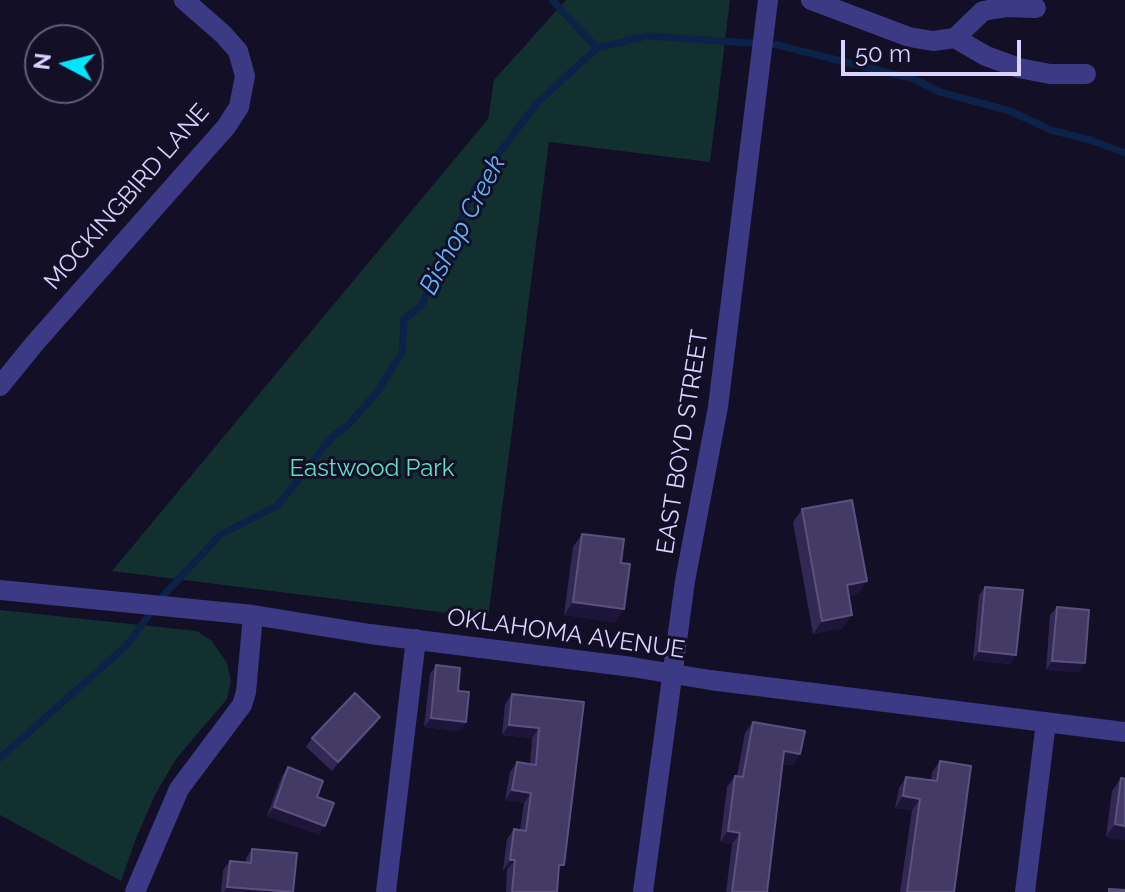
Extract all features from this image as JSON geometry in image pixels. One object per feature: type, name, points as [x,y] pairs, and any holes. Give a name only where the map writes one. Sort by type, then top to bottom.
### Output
[{"type":"street","name":"MOCKINGBIRD LANE","points":[[2,379],[226,127],[239,107],[245,76],[238,51],[184,0]]},
{"type":"street","points":[[811,0],[909,37],[933,41],[955,38],[983,11],[1007,7],[1036,8]]},
{"type":"street","name":"EAST BOYD STREET","points":[[643,892],[685,581],[718,407],[768,2]]},
{"type":"street","points":[[955,38],[986,56],[1019,68],[1050,74],[1086,74]]},
{"type":"street","name":"OKLAHOMA AVENUE","points":[[0,590],[253,615],[672,674],[1125,732]]},
{"type":"street","points":[[135,892],[179,789],[242,705],[253,615]]},
{"type":"street","points":[[386,892],[416,639]]},
{"type":"street","points":[[1025,892],[1046,722]]},
{"type":"green space","name":"Eastwood Park","points":[[566,0],[730,0],[710,162],[549,142],[488,618],[112,571],[488,119],[494,80]]},
{"type":"green space","points":[[0,610],[197,631],[212,641],[227,663],[231,681],[227,699],[176,759],[155,795],[121,881],[0,815]]},
{"type":"building","points":[[852,500],[867,581],[847,585],[852,615],[822,621],[802,509]]},
{"type":"building","points":[[582,534],[624,539],[621,563],[630,564],[624,609],[573,602]]},
{"type":"building","points":[[985,587],[1023,590],[1016,655],[979,651]]},
{"type":"building","points":[[1057,607],[1089,610],[1085,663],[1052,661]]},
{"type":"building","points":[[436,665],[460,668],[458,691],[469,692],[466,722],[431,718]]},
{"type":"building","points":[[355,693],[380,717],[338,762],[312,738]]},
{"type":"building","points":[[512,694],[584,702],[564,865],[559,865],[557,892],[512,892],[515,860],[510,860],[514,829],[526,831],[531,793],[512,790],[517,762],[536,765],[539,728],[509,725]]},
{"type":"building","points":[[753,722],[805,731],[800,754],[784,751],[767,892],[732,892],[740,833],[728,831],[735,776],[743,777]]},
{"type":"building","points":[[940,761],[971,766],[954,892],[907,892],[920,799],[903,796],[906,777],[937,781]]},
{"type":"building","points":[[288,767],[323,781],[317,797],[334,803],[325,826],[274,807]]},
{"type":"building","points":[[1121,778],[1125,779],[1125,826],[1115,824]]},
{"type":"building","points":[[252,849],[297,853],[293,892],[227,887],[230,861],[251,863]]},
{"type":"waterway","points":[[552,0],[597,48]]},
{"type":"waterway","name":"Bishop Creek","points":[[0,758],[127,645],[163,596],[220,535],[277,506],[332,437],[349,424],[378,391],[402,352],[404,319],[421,306],[475,188],[483,180],[489,166],[537,103],[597,48],[647,36],[777,45],[914,79],[940,92],[1010,111],[1051,130],[1125,153]]}]
